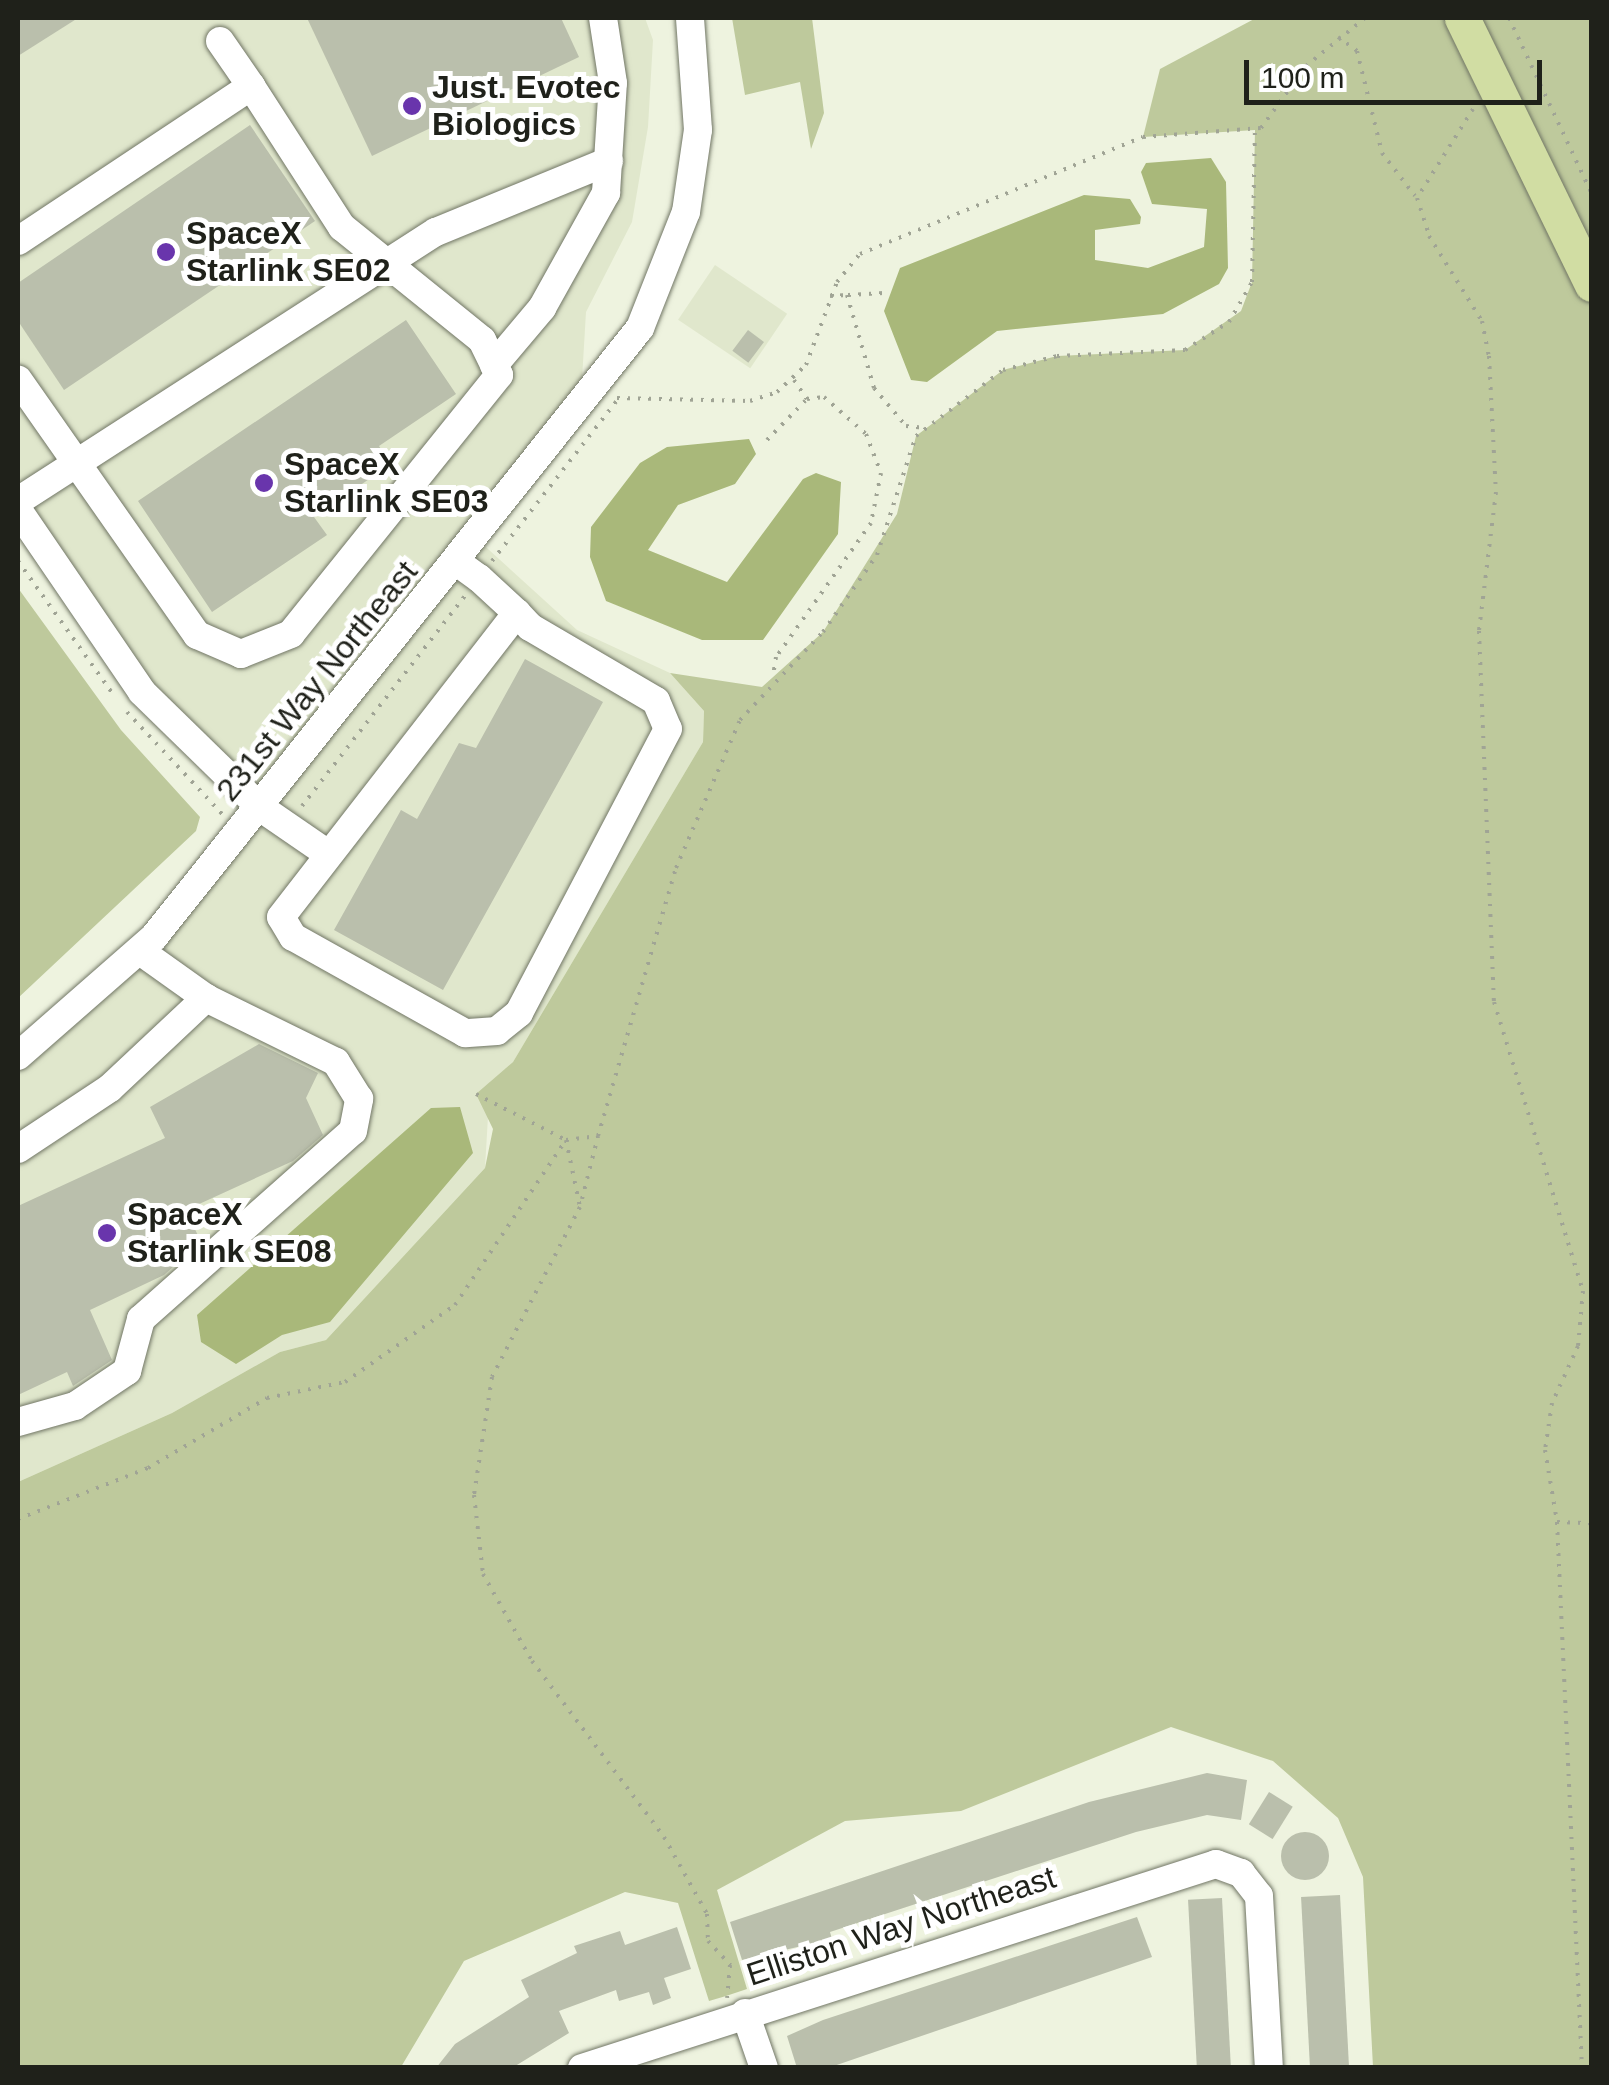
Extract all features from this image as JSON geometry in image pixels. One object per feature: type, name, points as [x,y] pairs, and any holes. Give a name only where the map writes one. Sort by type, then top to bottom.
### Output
[{"type":"main road","points":[[1462,18],[1592,284]]},
{"type":"street","points":[[494,365],[587,237],[609,161],[613,83],[603,18]]},
{"type":"street","name":"231st Way Northeast","points":[[18,1056],[140,951],[469,570],[640,328],[686,212],[698,130],[690,18]]},
{"type":"street","points":[[18,379],[73,464],[196,635],[242,654],[291,634],[499,375],[482,340],[342,226],[220,41]]},
{"type":"street","points":[[18,241],[251,86]]},
{"type":"street","points":[[18,502],[386,262],[609,161]]},
{"type":"street","points":[[18,510],[142,692],[261,808],[328,854]]},
{"type":"street","points":[[469,570],[517,614],[656,701],[668,729],[509,1025],[465,1032],[284,930],[281,917],[517,614]]},
{"type":"street","points":[[18,1422],[75,1406],[127,1371],[141,1319],[353,1132],[359,1100],[336,1062],[206,998],[140,951]]},
{"type":"street","points":[[18,1148],[110,1088],[206,998]]},
{"type":"street","name":"Elliston Way Northeast","points":[[582,2068],[1207,1864],[1241,1874],[1262,1909],[1269,2068]]},
{"type":"street","points":[[745,2012],[764,2068]]},
{"type":"path","points":[[745,2012],[726,1996],[730,1965],[708,1941],[708,1914],[664,1837],[532,1661],[482,1574],[475,1522],[492,1377],[580,1207],[676,868],[740,720],[773,675],[823,632],[878,555],[911,448],[926,428],[1003,370],[1092,352],[1185,350],[1229,322],[1252,282],[1255,130],[1338,38],[1365,18]]},
{"type":"path","points":[[1509,18],[1592,194]]},
{"type":"path","points":[[1338,38],[1357,51],[1382,152],[1417,198],[1429,236],[1482,320],[1490,356],[1496,492],[1479,632],[1494,1002],[1583,1290],[1578,1346],[1552,1403],[1545,1450],[1557,1522],[1582,2068]]},
{"type":"path","points":[[1417,198],[1472,109]]},
{"type":"path","points":[[287,826],[469,570],[618,399],[750,401],[794,380],[830,296],[848,265],[872,247],[910,240],[1122,145],[1255,130]]},
{"type":"path","points":[[830,296],[884,293]]},
{"type":"path","points":[[847,295],[874,388],[906,426],[926,428]]},
{"type":"path","points":[[773,675],[776,657],[872,523],[880,493],[866,434],[832,402],[807,399],[794,380]]},
{"type":"path","points":[[766,440],[807,399]]},
{"type":"path","points":[[476,1094],[566,1140],[598,1136]]},
{"type":"path","points":[[566,1140],[580,1207]]},
{"type":"path","points":[[18,1518],[148,1468],[267,1398],[345,1382],[455,1305],[566,1140]]},
{"type":"path","points":[[1557,1522],[1592,1522]]},
{"type":"shaded area","points":[[18,18],[645,18],[653,40],[648,127],[632,222],[586,312],[580,413],[477,539],[577,630],[670,673],[704,711],[703,742],[513,1062],[490,1082],[485,1168],[326,1340],[280,1352],[172,1413],[18,1482],[18,1056],[80,1009],[261,808],[205,757],[18,510]]},
{"type":"shaded area","points":[[732,18],[812,18],[824,113],[811,149],[800,82],[745,95]]},
{"type":"shaded area","points":[[1256,18],[1591,18],[1591,2067],[1373,2067],[1363,1877],[1338,1818],[1273,1761],[1171,1727],[961,1811],[845,1821],[717,1890],[747,1989],[726,1996],[709,2001],[678,1903],[625,1892],[464,1961],[401,2067],[18,2067],[18,1482],[172,1413],[280,1352],[326,1340],[485,1168],[493,1129],[476,1094],[513,1062],[703,742],[704,711],[670,673],[762,687],[823,632],[897,514],[916,436],[1003,370],[1057,356],[1185,350],[1241,311],[1252,282],[1255,130],[1143,137],[1160,69]]},
{"type":"shaded area","points":[[1211,158],[1226,182],[1228,268],[1219,284],[1163,314],[997,331],[927,382],[911,380],[884,311],[900,268],[1084,195],[1130,199],[1141,217],[1140,224],[1095,230],[1095,260],[1148,268],[1204,247],[1207,209],[1152,204],[1141,172],[1146,163]]},
{"type":"shaded area","points":[[715,265],[787,314],[750,368],[678,320]]},
{"type":"shaded area","points":[[749,439],[756,454],[735,484],[678,505],[648,550],[727,582],[803,479],[816,473],[841,482],[838,534],[763,640],[702,640],[606,601],[590,557],[591,527],[640,463],[667,447]]},
{"type":"shaded area","points":[[18,588],[121,730],[200,817],[196,831],[18,998]]},
{"type":"shaded area","points":[[460,1107],[473,1153],[330,1322],[282,1335],[236,1364],[201,1342],[197,1315],[431,1108]]},
{"type":"building","points":[[18,18],[78,18],[18,56]]},
{"type":"building","name":"Just. Evotec Biologics","points":[[307,18],[561,18],[579,57],[372,156]]},
{"type":"building","name":"SpaceX Starlink SE02","points":[[250,125],[315,221],[64,390],[18,321],[18,283]]},
{"type":"building","name":"SpaceX Starlink SE03","points":[[406,320],[456,394],[379,446],[391,464],[314,517],[327,535],[212,612],[138,501]]},
{"type":"building","points":[[748,330],[764,342],[748,363],[732,351]]},
{"type":"building","points":[[525,659],[603,702],[443,990],[334,930],[401,810],[417,819],[459,743],[476,748]]},
{"type":"building","name":"SpaceX Starlink SE08","points":[[259,1044],[318,1073],[306,1098],[323,1135],[293,1161],[186,1210],[201,1242],[164,1275],[90,1310],[112,1360],[73,1386],[67,1372],[18,1395],[18,1206],[165,1138],[150,1107]]},
{"type":"building","points":[[1207,1773],[1247,1780],[1241,1820],[1207,1815],[1136,1832],[830,1932],[832,1939],[742,1960],[730,1922],[1089,1802]]},
{"type":"building","points":[[1269,1792],[1293,1807],[1273,1839],[1249,1824]]},
{"type":"building","points":[[1305,1832],[1322,1839],[1329,1856],[1322,1873],[1305,1880],[1288,1873],[1281,1856],[1288,1839]]},
{"type":"building","points":[[1340,1895],[1349,2068],[1310,2068],[1301,1897]]},
{"type":"building","points":[[1222,1898],[1231,2068],[1197,2068],[1188,1900]]},
{"type":"building","points":[[1137,1917],[1152,1957],[828,2068],[797,2068],[787,2036],[823,2020]]},
{"type":"building","points":[[677,1927],[691,1969],[664,1978],[671,1998],[653,2005],[649,1992],[619,2001],[616,1990],[559,2011],[569,2033],[512,2068],[436,2068],[455,2044],[529,1997],[521,1980],[577,1953],[574,1946],[620,1931],[625,1945]]},
{"type":"place","name":"Just. Evotec Biologics","points":[[412,106]]},
{"type":"place","name":"SpaceX Starlink SE02","points":[[166,252]]},
{"type":"place","name":"SpaceX Starlink SE03","points":[[264,483]]},
{"type":"place","name":"SpaceX Starlink SE08","points":[[107,1233]]}]
